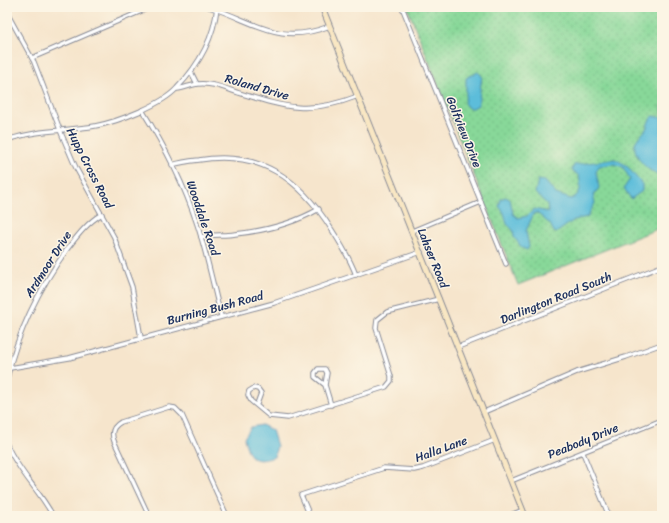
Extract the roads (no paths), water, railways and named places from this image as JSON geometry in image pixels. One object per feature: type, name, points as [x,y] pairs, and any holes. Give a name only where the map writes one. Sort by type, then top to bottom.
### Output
[{"type":"street","points":[[32,58],[151,7]]},
{"type":"street","points":[[209,7],[217,8],[268,30],[286,34],[306,33],[330,26]]},
{"type":"street","name":"Lahser Road","points":[[322,7],[525,516]]},
{"type":"street","name":"Golfview Drive","points":[[402,7],[506,264]]},
{"type":"street","points":[[7,140],[32,133],[105,124],[142,110],[177,89],[198,62],[210,36],[217,8]]},
{"type":"street","name":"Hupp Cross Road","points":[[7,13],[32,58],[76,168],[102,214],[118,249],[132,287],[141,338]]},
{"type":"street","points":[[191,72],[197,84]]},
{"type":"street","name":"Roland Drive","points":[[177,89],[197,84],[218,86],[274,104],[298,108],[327,106],[358,96]]},
{"type":"street","name":"Wooddale Road","points":[[142,110],[188,199],[201,237],[221,316]]},
{"type":"street","points":[[172,166],[219,157],[235,158],[255,162],[274,170],[290,180],[307,195],[319,209],[340,242],[356,275]]},
{"type":"street","points":[[412,231],[481,202]]},
{"type":"street","points":[[201,237],[266,229],[295,220],[319,209]]},
{"type":"street","name":"Ardmoor Drive","points":[[7,378],[23,327],[44,284],[91,220],[102,214]]},
{"type":"street","name":"Burning Bush Road","points":[[10,368],[69,358],[280,301],[421,252]]},
{"type":"street","name":"Darlington Road South","points":[[458,348],[662,266]]},
{"type":"street","points":[[257,404],[261,393],[258,389],[254,388],[249,391],[248,395],[251,401],[257,404],[260,410],[269,416],[282,418],[293,417],[383,388],[389,384],[390,376],[376,328],[375,323],[378,317],[393,310],[439,299]]},
{"type":"street","points":[[484,412],[577,372],[662,344]]},
{"type":"street","points":[[325,385],[315,377],[315,373],[318,368],[322,368],[328,375],[325,385],[331,405]]},
{"type":"street","points":[[149,516],[114,441],[112,435],[113,429],[121,422],[172,407],[177,410],[186,423],[227,516]]},
{"type":"street","name":"Peabody Drive","points":[[511,481],[662,420]]},
{"type":"street","name":"Halla Lane","points":[[310,516],[301,495],[384,468],[414,470],[423,468],[495,440]]},
{"type":"street","points":[[7,445],[13,457],[43,498],[53,516]]},
{"type":"street","points":[[583,452],[609,516]]},
{"type":"street","points":[[508,516],[522,510]]},
{"type":"water","points":[[478,72],[482,76],[478,105],[473,108],[468,108],[464,103],[466,95],[466,78]]},
{"type":"water","points":[[654,116],[662,118],[662,173],[660,174],[651,171],[646,167],[638,157],[635,146],[636,141]]},
{"type":"water","points":[[615,159],[626,165],[642,184],[642,191],[631,199],[624,188],[630,179],[623,167],[614,164],[599,166],[596,172],[599,188],[593,195],[595,203],[587,217],[574,220],[556,233],[550,224],[537,213],[534,213],[526,231],[529,247],[527,250],[522,248],[514,237],[513,230],[507,224],[504,213],[499,206],[501,199],[505,197],[510,199],[513,214],[518,218],[527,216],[534,209],[548,212],[547,204],[535,193],[538,180],[545,181],[556,194],[571,199],[577,195],[580,189],[579,176],[572,170],[574,165]]},
{"type":"water","points":[[262,425],[272,430],[277,446],[274,457],[261,460],[253,458],[250,455],[244,438],[251,427]]}]
